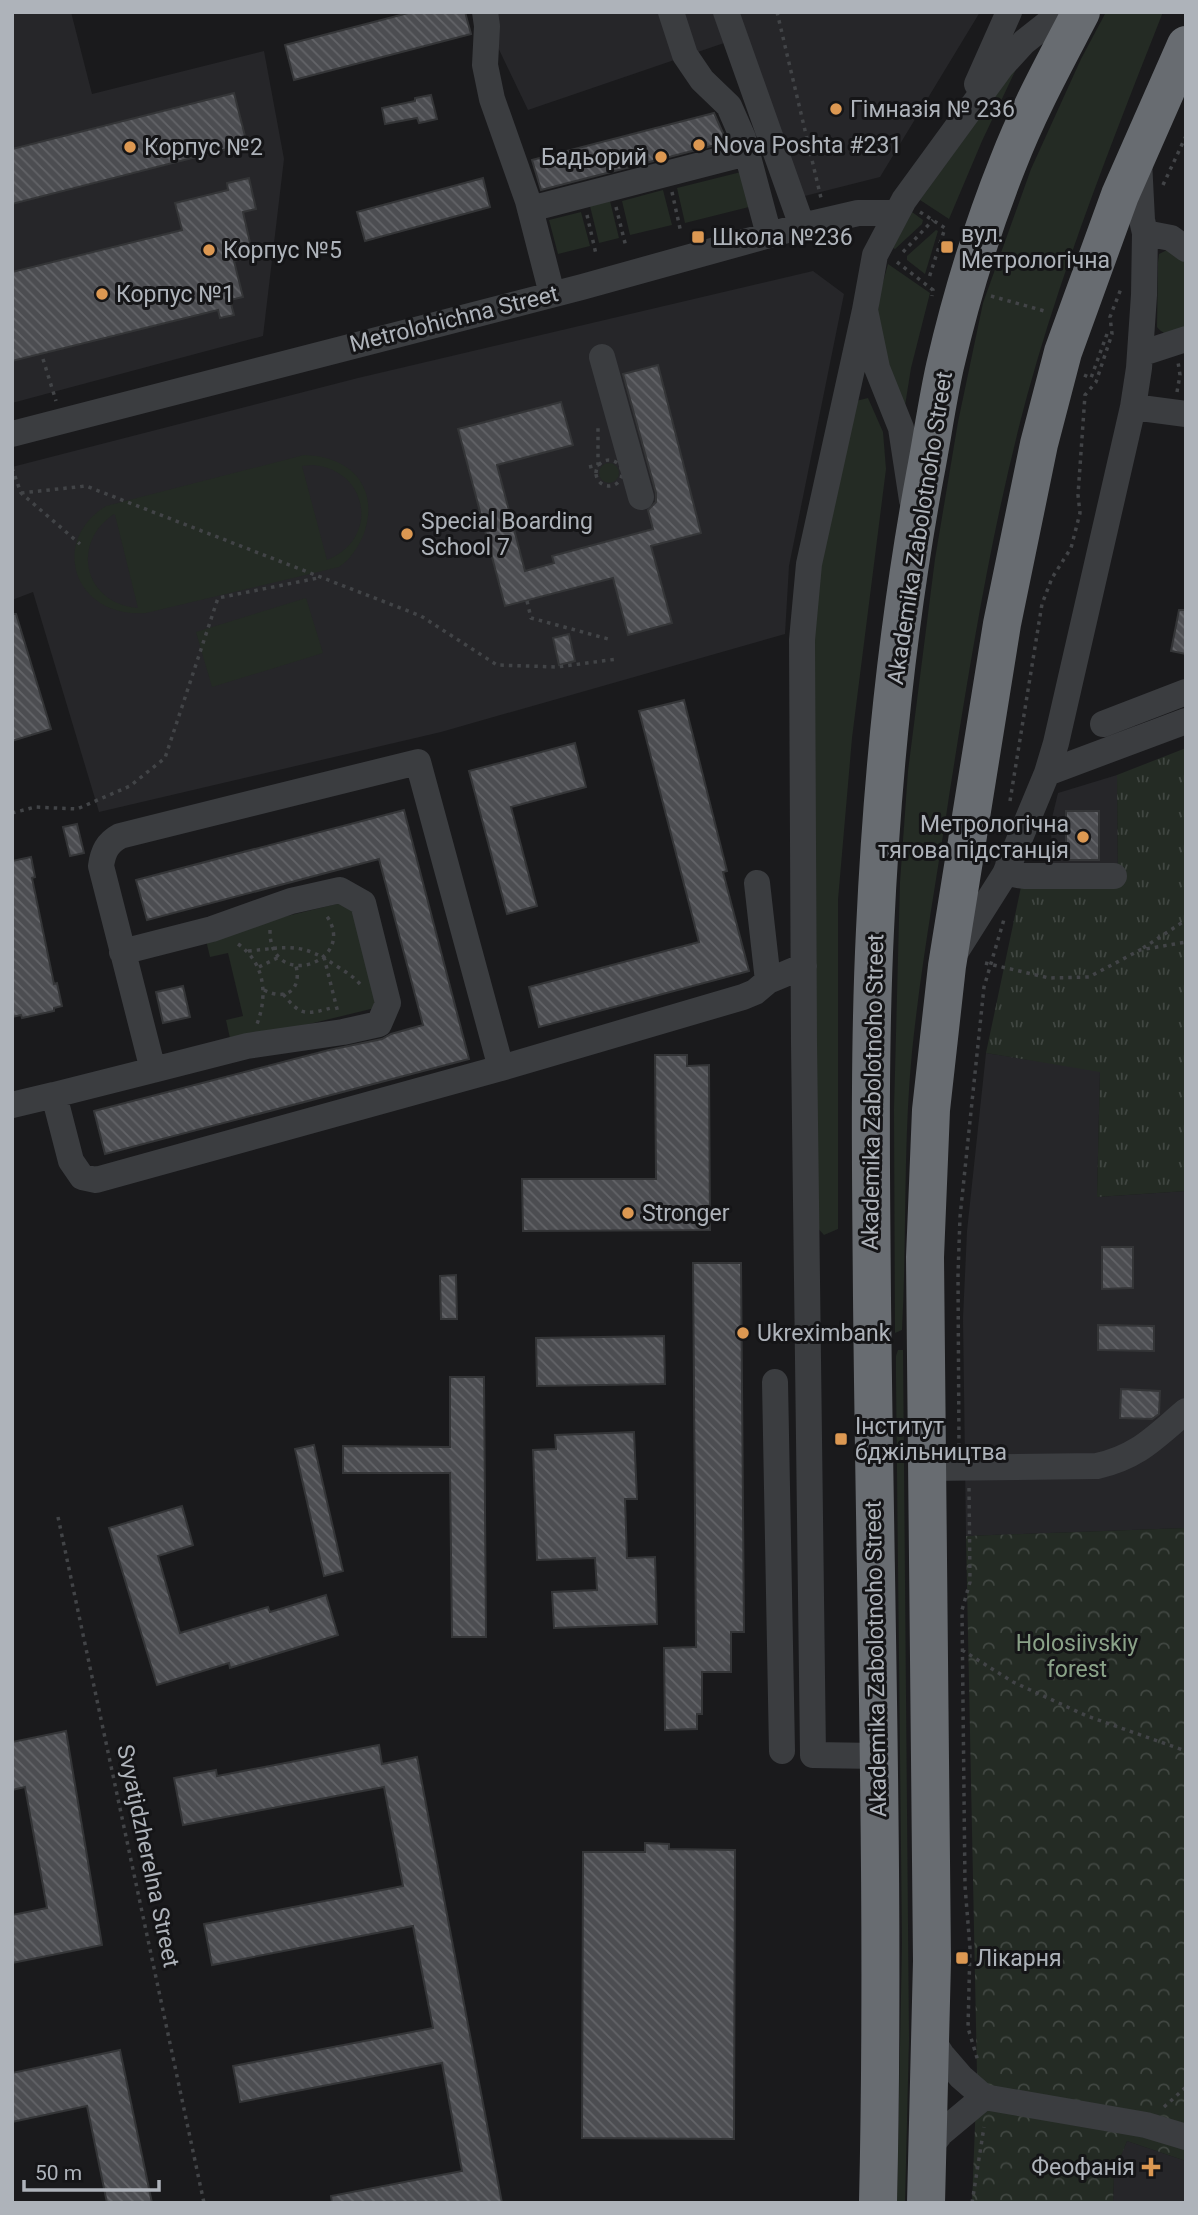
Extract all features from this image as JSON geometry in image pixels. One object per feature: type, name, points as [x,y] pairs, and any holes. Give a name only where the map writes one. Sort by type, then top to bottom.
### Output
[{"type":"highway","name":"Akademika Zabolotnoho Street","points":[[878,2203],[880,2024],[871,1048],[880,827],[894,676],[916,526],[946,365],[979,245],[1009,161],[1046,77],[1081,12]]},
{"type":"highway","points":[[926,2203],[931,2038],[925,1257],[931,1110],[947,966],[1002,624],[1039,444],[1063,352],[1120,195],[1186,45]]},
{"type":"street","points":[[485,12],[485,65],[492,99],[530,209],[552,294]]},
{"type":"street","points":[[671,12],[685,55],[702,80],[729,106],[747,153],[769,234]]},
{"type":"street","points":[[726,12],[802,226]]},
{"type":"street","points":[[964,117],[998,32],[1009,12]]},
{"type":"street","points":[[878,1756],[813,1755],[802,640],[809,564],[876,255],[964,117],[1001,67],[1024,42],[1062,12]]},
{"type":"street","points":[[947,966],[1007,870],[1047,773],[1133,407],[1140,354],[1144,230],[1139,150]]},
{"type":"street","points":[[530,209],[747,153]]},
{"type":"street","name":"Metrolohichna Street","points":[[12,434],[552,294],[769,234],[858,214],[906,211]]},
{"type":"street","points":[[1144,230],[1171,238],[1186,249]]},
{"type":"street","points":[[865,310],[877,368],[905,447],[916,526]]},
{"type":"street","points":[[1140,354],[1181,346]]},
{"type":"street","points":[[602,356],[641,497]]},
{"type":"street","points":[[844,398],[867,387],[889,396]]},
{"type":"street","points":[[1133,407],[1181,406]]},
{"type":"street","points":[[1103,724],[1186,692]]},
{"type":"street","points":[[1047,773],[1186,721]]},
{"type":"street","points":[[153,1070],[101,866],[103,853],[110,842],[120,836],[418,762],[501,1068]]},
{"type":"street","points":[[1007,870],[1024,876],[1114,876]]},
{"type":"street","points":[[757,883],[768,981]]},
{"type":"street","points":[[12,1105],[247,1046],[379,1024],[388,1003],[363,903],[340,890],[296,900],[212,929],[122,952]]},
{"type":"street","points":[[54,1095],[71,1161],[82,1177],[96,1180],[501,1068],[743,997],[755,992],[768,981],[804,966]]},
{"type":"street","points":[[775,1382],[782,1751]]},
{"type":"street","points":[[925,1468],[1097,1466],[1116,1462],[1137,1452],[1186,1410]]},
{"type":"street","points":[[931,2038],[961,2077],[984,2097],[1146,2125],[1186,2137]]},
{"type":"street","points":[[927,2151],[941,2133],[984,2097]]},
{"type":"path","points":[[777,12],[821,198]]},
{"type":"path","points":[[1144,230],[1186,136]]},
{"type":"path","points":[[668,173],[681,233]]},
{"type":"path","points":[[611,188],[626,247]]},
{"type":"path","points":[[583,196],[596,254]]},
{"type":"path","points":[[906,211],[933,220],[945,228],[929,278]]},
{"type":"path","points":[[930,303],[933,290],[894,260],[933,220]]},
{"type":"path","points":[[1007,813],[1042,604],[1052,578],[1072,548],[1080,513],[1078,495],[1085,395],[1096,382],[1112,334],[1110,317],[1125,279]]},
{"type":"path","points":[[989,296],[1049,313]]},
{"type":"path","points":[[1091,378],[1107,334]]},
{"type":"path","points":[[1181,346],[1181,406]]},
{"type":"path","points":[[43,359],[55,396]]},
{"type":"path","points":[[589,467],[598,465],[608,459],[614,461],[622,470],[619,481],[609,487],[598,482],[595,470],[598,465],[598,430],[595,418]]},
{"type":"path","points":[[12,468],[21,493],[80,544]]},
{"type":"path","points":[[21,493],[86,486],[421,616],[497,665],[557,667],[617,659]]},
{"type":"path","points":[[12,813],[35,807],[77,808],[130,786],[165,758],[218,598],[322,577]]},
{"type":"path","points":[[527,601],[531,618],[612,639]]},
{"type":"path","points":[[972,2203],[984,2127],[985,2072],[972,2047],[968,2028],[970,1948],[965,1886],[962,1610],[970,1582],[969,1483],[959,1457],[958,1275],[960,1217],[984,986],[1012,894],[1007,870]]},
{"type":"path","points":[[296,900],[322,910],[333,929],[330,949],[316,963],[296,966],[279,957],[273,948],[270,929],[274,918],[296,900]]},
{"type":"path","points":[[985,963],[1049,978],[1089,977],[1140,950],[1186,920]]},
{"type":"path","points":[[212,929],[248,951],[258,967],[264,990],[261,1014],[247,1046]]},
{"type":"path","points":[[1140,950],[1186,942]]},
{"type":"path","points":[[248,951],[302,947],[324,957],[356,978],[384,1013]]},
{"type":"path","points":[[258,967],[279,957]]},
{"type":"path","points":[[324,957],[343,1032]]},
{"type":"path","points":[[316,963],[326,971]]},
{"type":"path","points":[[264,990],[274,995],[292,990],[297,983],[296,966]]},
{"type":"path","points":[[283,994],[294,1009],[306,1014],[336,1007]]},
{"type":"path","name":"Svyatjdzherelna Street","points":[[58,1517],[204,2203]]},
{"type":"path","points":[[955,1645],[1037,1694],[1087,1716],[1186,1751]]},
{"type":"shaded area","points":[[12,12],[71,12],[92,94],[264,51],[284,159],[263,336],[12,403]]},
{"type":"shaded area","name":"Гімназія № 236","points":[[481,12],[980,12],[880,177],[785,201],[727,42],[528,110]]},
{"type":"shaded area","name":"Special Boarding School 7","points":[[813,271],[844,294],[789,566],[785,634],[441,732],[99,812],[33,592],[12,600],[12,467],[358,378]]},
{"type":"shaded area","points":[[1117,775],[1118,887],[1052,886],[1051,822],[1058,793]]},
{"type":"shaded area","points":[[986,1053],[1100,1071],[1097,1197],[1186,1191],[1186,1528],[966,1536],[963,1318],[967,1231]]},
{"type":"shaded area","name":"Феофанія","points":[[1127,2141],[1186,2161],[1186,2203],[1113,2203],[1114,2173]]},
{"type":"green space","points":[[1106,12],[1163,12],[1107,155],[1056,299],[1027,396],[993,543],[974,641],[916,1019],[907,1122],[902,1330],[895,1333],[894,1110],[900,882],[908,771],[935,559],[958,422],[983,303],[1031,169],[1081,59]]},
{"type":"green space","points":[[1019,63],[982,141],[949,219],[920,200]]},
{"type":"green space","points":[[745,171],[753,206],[685,223],[677,188]]},
{"type":"green space","points":[[663,190],[672,225],[630,235],[622,201]]},
{"type":"green space","points":[[610,201],[619,238],[599,243],[590,206]]},
{"type":"green space","points":[[581,212],[590,246],[558,254],[549,220]]},
{"type":"green space","points":[[912,212],[923,220],[922,224],[895,249],[893,248]]},
{"type":"green space","points":[[938,231],[925,274],[907,260],[907,256]]},
{"type":"green space","points":[[1169,249],[1177,251],[1186,263],[1186,329],[1170,334],[1157,327],[1159,254]]},
{"type":"green space","points":[[888,264],[930,293],[911,368],[904,412],[876,328],[880,293]]},
{"type":"green space","points":[[868,398],[883,432],[886,469],[852,738],[838,900],[838,1229],[824,1235],[813,1223],[809,645],[821,550],[856,401]]},
{"type":"green space","points":[[304,455],[336,461],[358,478],[365,490],[368,519],[363,536],[353,553],[339,567],[146,613],[122,612],[102,604],[87,591],[78,575],[74,557],[78,539],[88,521],[106,506]],"holes":[[[313,465],[332,470],[346,479],[356,492],[361,506],[361,522],[355,537],[344,550],[327,560],[302,466]],[[115,515],[138,608],[120,604],[105,596],[95,584],[89,570],[88,555],[92,540],[100,526]]]},
{"type":"green space","points":[[609,463],[616,466],[619,473],[616,480],[609,483],[602,480],[599,473],[602,466]]},
{"type":"green space","points":[[306,598],[323,653],[212,687],[196,632]]},
{"type":"green space","points":[[1186,748],[1186,1191],[1097,1197],[1100,1072],[986,1053],[1021,887],[1118,887],[1117,775]]},
{"type":"green space","points":[[353,900],[379,1007],[231,1043],[226,1020],[243,1016],[228,953],[210,957],[205,936]]},
{"type":"green space","points":[[898,1350],[903,1350],[909,2039],[905,2203],[897,2203],[902,1943],[896,1378]]},
{"type":"green space","name":"Holosiivskiy forest","points":[[1186,1528],[1186,2161],[1127,2141],[1114,2173],[1113,2203],[972,2203],[977,2074],[966,1536]]},
{"type":"building","points":[[412,12],[465,12],[471,34],[294,80],[285,45]]},
{"type":"building","name":"Корпус №2","points":[[234,93],[247,144],[12,204],[12,149]]},
{"type":"building","points":[[431,95],[437,119],[419,123],[417,118],[385,124],[382,108]]},
{"type":"building","points":[[714,113],[727,142],[541,190],[532,160]]},
{"type":"building","name":"Корпус №1","points":[[249,178],[256,209],[243,212],[253,256],[234,261],[243,297],[230,300],[234,315],[220,318],[218,310],[12,361],[12,272],[182,230],[175,203],[228,190],[227,183]]},
{"type":"building","points":[[483,178],[490,207],[365,241],[357,212]]},
{"type":"building","points":[[658,365],[701,533],[651,546],[672,623],[628,635],[613,578],[505,606],[458,429],[561,402],[573,445],[497,465],[525,571],[554,563],[552,556],[653,529],[648,510],[656,502],[656,493],[623,374]]},
{"type":"building","points":[[1179,610],[1186,610],[1186,654],[1171,651]]},
{"type":"building","points":[[12,614],[16,614],[51,729],[12,741]]},
{"type":"building","points":[[569,634],[575,661],[559,665],[553,638]]},
{"type":"building","points":[[684,700],[727,871],[723,872],[749,971],[539,1027],[529,987],[699,942],[639,711]]},
{"type":"building","points":[[575,743],[586,787],[511,807],[537,906],[507,914],[469,771]]},
{"type":"building","points":[[404,810],[469,1059],[105,1154],[94,1111],[329,1050],[382,1039],[423,1025],[379,859],[147,920],[136,880]]},
{"type":"building","name":"Метрологічна тягова підстанція","points":[[1066,811],[1099,811],[1099,860],[1066,860]]},
{"type":"building","points":[[77,824],[84,853],[70,856],[63,827]]},
{"type":"building","points":[[31,857],[35,877],[32,878],[54,984],[57,983],[62,1006],[54,1008],[54,1011],[22,1018],[21,1015],[12,1017],[12,861]]},
{"type":"building","points":[[183,986],[190,1017],[163,1023],[156,992]]},
{"type":"building","points":[[655,1055],[687,1055],[687,1066],[709,1065],[710,1230],[523,1231],[522,1179],[656,1179]]},
{"type":"building","points":[[1102,1247],[1133,1247],[1133,1288],[1102,1289]]},
{"type":"building","points":[[693,1263],[741,1263],[744,1632],[731,1632],[731,1672],[702,1672],[702,1714],[697,1714],[697,1729],[665,1730],[664,1648],[696,1647]]},
{"type":"building","points":[[456,1275],[457,1319],[441,1319],[440,1276]]},
{"type":"building","points":[[1098,1325],[1154,1326],[1154,1351],[1098,1350]]},
{"type":"building","points":[[664,1336],[665,1384],[537,1386],[536,1338]]},
{"type":"building","points":[[450,1377],[484,1377],[486,1637],[452,1637],[450,1473],[343,1473],[343,1446],[450,1447]]},
{"type":"building","points":[[1121,1389],[1160,1391],[1159,1414],[1152,1419],[1120,1418]]},
{"type":"building","points":[[634,1432],[637,1499],[625,1499],[627,1558],[655,1557],[657,1624],[554,1628],[552,1592],[597,1590],[595,1558],[537,1560],[533,1450],[556,1449],[555,1435]]},
{"type":"building","points":[[314,1445],[343,1571],[324,1576],[295,1449]]},
{"type":"building","points":[[182,1506],[193,1545],[158,1556],[180,1633],[268,1607],[270,1612],[326,1595],[338,1635],[230,1668],[229,1663],[157,1685],[109,1528]]},
{"type":"building","points":[[66,1731],[102,1945],[12,1963],[12,1915],[47,1908],[25,1787],[12,1790],[12,1742]]},
{"type":"building","points":[[379,1745],[382,1764],[417,1757],[502,2203],[332,2203],[331,2196],[462,2171],[442,2063],[240,2102],[233,2066],[433,2028],[413,1926],[212,1965],[204,1924],[403,1886],[384,1787],[183,1825],[174,1778],[216,1770],[217,1776]]},
{"type":"building","points":[[645,1843],[669,1844],[669,1849],[735,1850],[734,2139],[582,2138],[583,1852],[645,1852]]},
{"type":"building","points":[[120,2050],[152,2203],[107,2203],[87,2106],[12,2122],[12,2073]]},
{"type":"place","name":"Гімназія № 236","points":[[836,109]]},
{"type":"place","name":"Nova Poshta #231","points":[[699,145]]},
{"type":"place","name":"Корпус №2","points":[[130,147]]},
{"type":"place","name":"Бадьорий","points":[[661,157]]},
{"type":"place","name":"Школа №236","points":[[698,237]]},
{"type":"place","name":"вул. Метрологічна","points":[[947,247]]},
{"type":"place","name":"Корпус №5","points":[[209,250]]},
{"type":"place","name":"Корпус №1","points":[[102,294]]},
{"type":"place","name":"Special Boarding School 7","points":[[407,534]]},
{"type":"place","name":"Метрологічна тягова підстанція","points":[[1083,837]]},
{"type":"place","name":"Stronger","points":[[628,1213]]},
{"type":"place","name":"Ukreximbank","points":[[743,1333]]},
{"type":"place","name":"Інститут бджільництва","points":[[841,1439]]},
{"type":"place","name":"Лікарня","points":[[962,1958]]},
{"type":"place","name":"Феофанія","points":[[1151,2167]]}]
